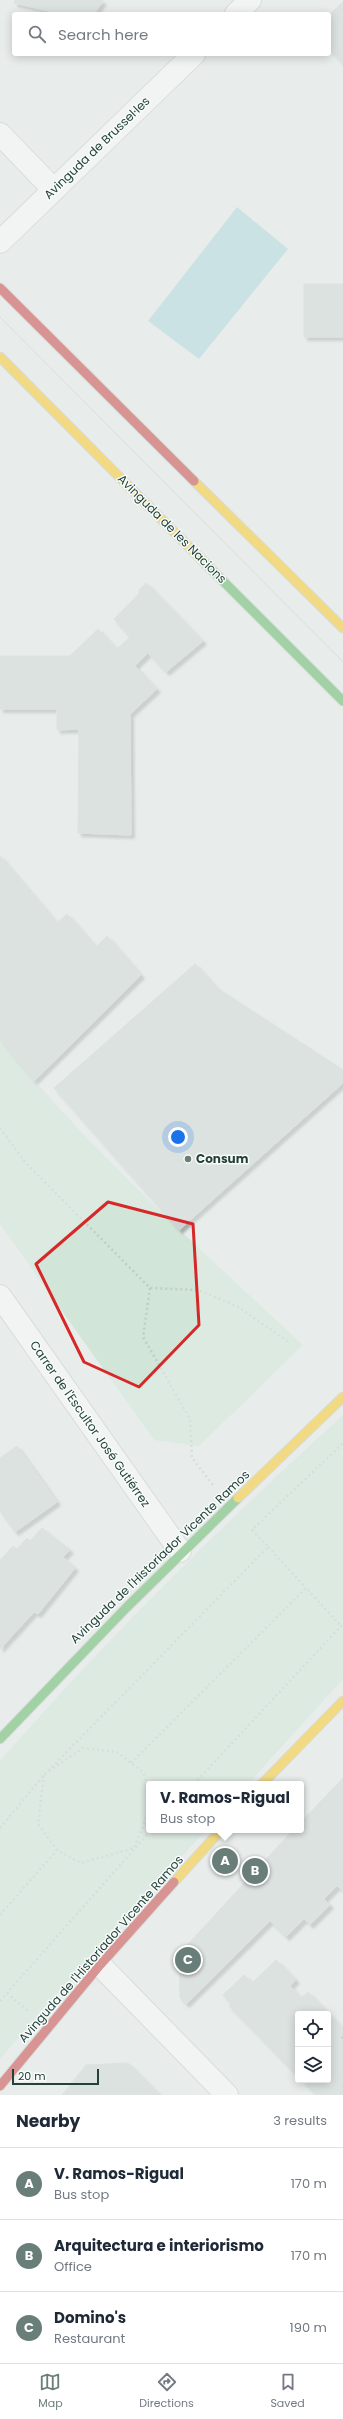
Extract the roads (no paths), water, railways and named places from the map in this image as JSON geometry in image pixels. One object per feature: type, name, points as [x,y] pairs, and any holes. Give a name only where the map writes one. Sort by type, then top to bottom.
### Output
[{"type":"main road","points":[[0,288],[343,628]]},
{"type":"main road","name":"Avinguda de les Nacions","points":[[0,357],[343,701]]},
{"type":"main road","name":"Avinguda de l'Historiador Vicente Ramos","points":[[0,1739],[74,1658],[180,1552],[343,1397]]},
{"type":"main road","points":[[265,1781],[343,1701]]},
{"type":"main road","name":"Avinguda de l'Historiador Vicente Ramos","points":[[0,2086],[100,1965],[218,1833]]},
{"type":"street","points":[[238,12],[250,0]]},
{"type":"street","name":"Avinguda de Brussel·les","points":[[0,242],[192,56]]},
{"type":"street","points":[[0,134],[54,190]]},
{"type":"street","name":"Carrer de l'Escultor José Gutiérrez","points":[[0,1296],[180,1552]]},
{"type":"street","points":[[100,1965],[227,2095]]},
{"type":"water","points":[[237,207],[288,249],[199,359],[148,321]]},
{"type":"tram line","points":[[0,317],[343,662]]},
{"type":"place","name":"Consum","points":[[188,1159]]},
{"type":"place","name":"V. Ramos-Rigual","points":[[225,1861]]},
{"type":"place","name":"Arquitectura e interiorismo","points":[[255,1871]]},
{"type":"place","name":"Domino's","points":[[188,1960]]}]
